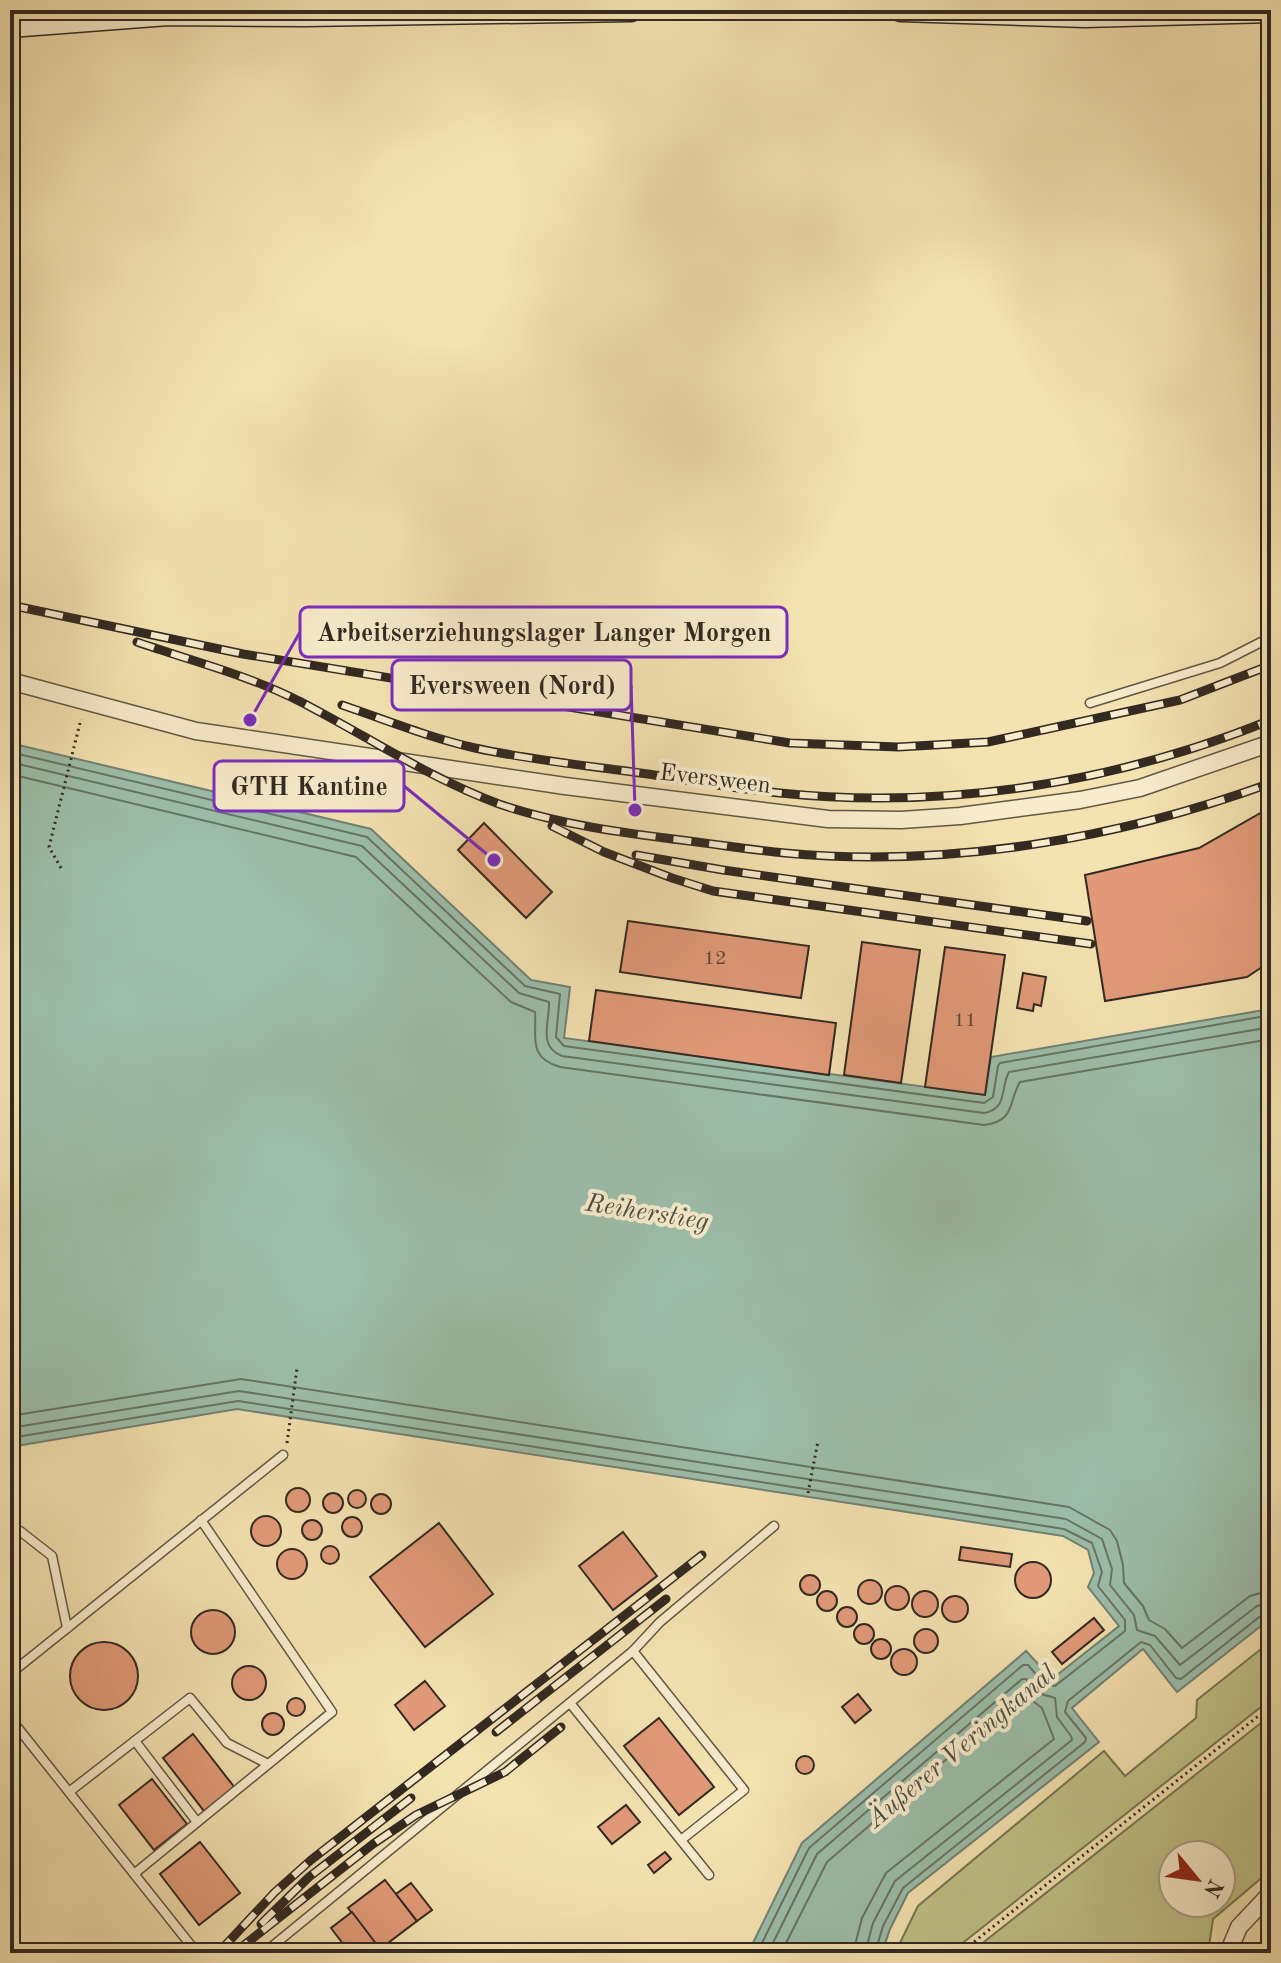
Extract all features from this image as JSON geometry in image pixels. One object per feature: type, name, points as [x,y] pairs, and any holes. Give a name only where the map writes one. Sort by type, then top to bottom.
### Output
[{"type":"main road","points":[[10,26],[124,13],[305,15],[631,10]]},
{"type":"main road","points":[[901,10],[1028,15],[1271,11]]},
{"type":"street","name":"Eversween","points":[[10,681],[196,731],[565,786],[828,819],[901,820],[960,816],[1080,800],[1140,788],[1271,743]]},
{"type":"street","points":[[1228,1953],[1239,1927],[1271,1893]]},
{"type":"lane","points":[[1090,703],[1220,663],[1271,637]]},
{"type":"lane","points":[[10,1674],[283,1455]]},
{"type":"lane","points":[[134,1874],[332,1712],[201,1520]]},
{"type":"lane","points":[[264,1953],[633,1651],[660,1622],[774,1526]]},
{"type":"lane","points":[[10,1533],[20,1531],[52,1556],[67,1628]]},
{"type":"lane","points":[[633,1651],[744,1790],[681,1840]]},
{"type":"lane","points":[[69,1792],[190,1698],[227,1743],[268,1764]]},
{"type":"lane","points":[[570,1703],[709,1875]]},
{"type":"lane","points":[[10,1718],[197,1953]]},
{"type":"lane","points":[[135,1741],[197,1822]]},
{"type":"path","points":[[61,868],[49,847],[85,701]]},
{"type":"path","points":[[289,1438],[297,1368]]},
{"type":"path","points":[[808,1493],[818,1441]]},
{"type":"path","points":[[960,1953],[1271,1706]]},
{"type":"green space","points":[[1271,1641],[1271,1699],[950,1953],[895,1953],[918,1906],[1104,1751],[1125,1776],[1196,1718],[1197,1700]]},
{"type":"green space","points":[[1271,1715],[1271,1870],[1237,1899],[1237,1839],[1157,1839],[1157,1919],[1213,1919],[1208,1953],[970,1953]]},
{"type":"water","points":[[10,743],[371,829],[531,980],[570,987],[564,1038],[985,1095],[991,1057],[1264,1010],[1271,1006],[1271,1618],[1177,1692],[1143,1649],[1072,1708],[1099,1742],[908,1893],[882,1953],[748,1953],[802,1843],[1026,1651],[1052,1679],[1119,1626],[1088,1587],[1094,1573],[1088,1550],[1063,1536],[237,1409],[10,1447]]},
{"type":"building","points":[[1271,807],[1271,961],[1247,977],[1105,1001],[1085,875],[1199,848]]},
{"type":"building","points":[[484,823],[552,892],[526,918],[458,850]]},
{"type":"building","points":[[628,921],[809,946],[801,998],[620,972]]},
{"type":"building","points":[[862,942],[920,950],[901,1083],[844,1075]]},
{"type":"building","points":[[945,947],[1005,955],[985,1095],[925,1087]]},
{"type":"building","points":[[1023,973],[1046,977],[1041,1006],[1034,1004],[1033,1011],[1017,1008]]},
{"type":"building","points":[[596,990],[836,1023],[829,1075],[589,1041]]},
{"type":"building","points":[[293,1488],[303,1488],[310,1495],[310,1505],[303,1512],[293,1512],[286,1505],[286,1495]]},
{"type":"building","points":[[357,1490],[366,1499],[357,1508],[348,1499]]},
{"type":"building","points":[[333,1493],[340,1496],[343,1503],[340,1510],[333,1513],[326,1510],[323,1503],[326,1496]]},
{"type":"building","points":[[381,1494],[388,1497],[391,1504],[388,1511],[381,1514],[374,1511],[371,1504],[374,1497]]},
{"type":"building","points":[[266,1516],[277,1520],[281,1531],[277,1542],[266,1546],[255,1542],[251,1531],[255,1520]]},
{"type":"building","points":[[352,1517],[359,1520],[362,1527],[359,1534],[352,1537],[345,1534],[342,1527],[345,1520]]},
{"type":"building","points":[[312,1520],[319,1523],[322,1530],[319,1537],[312,1540],[305,1537],[302,1530],[305,1523]]},
{"type":"building","points":[[439,1523],[493,1594],[425,1647],[370,1577]]},
{"type":"building","points":[[623,1532],[657,1576],[613,1610],[579,1566]]},
{"type":"building","points":[[330,1546],[339,1555],[330,1564],[321,1555]]},
{"type":"building","points":[[961,1547],[1012,1554],[1010,1567],[959,1560]]},
{"type":"building","points":[[292,1549],[303,1553],[307,1564],[303,1575],[292,1579],[281,1575],[277,1564],[281,1553]]},
{"type":"building","points":[[1033,1562],[1046,1567],[1051,1580],[1046,1593],[1033,1598],[1020,1593],[1015,1580],[1020,1567]]},
{"type":"building","points":[[810,1575],[817,1578],[820,1585],[817,1592],[810,1595],[803,1592],[800,1585],[803,1578]]},
{"type":"building","points":[[865,1580],[875,1580],[882,1587],[882,1597],[875,1604],[865,1604],[858,1597],[858,1587]]},
{"type":"building","points":[[892,1586],[902,1586],[909,1593],[909,1603],[902,1610],[892,1610],[885,1603],[885,1593]]},
{"type":"building","points":[[827,1591],[834,1594],[837,1601],[834,1608],[827,1611],[820,1608],[817,1601],[820,1594]]},
{"type":"building","points":[[925,1591],[934,1595],[938,1604],[934,1613],[925,1617],[916,1613],[912,1604],[916,1595]]},
{"type":"building","points":[[955,1596],[964,1600],[968,1609],[964,1618],[955,1622],[946,1618],[942,1609],[946,1600]]},
{"type":"building","points":[[847,1607],[854,1610],[857,1617],[854,1624],[847,1627],[840,1624],[837,1617],[840,1610]]},
{"type":"building","points":[[213,1610],[229,1616],[235,1632],[229,1648],[213,1654],[197,1648],[191,1632],[197,1616]]},
{"type":"building","points":[[1094,1618],[1104,1630],[1062,1664],[1052,1652]]},
{"type":"building","points":[[864,1624],[871,1627],[874,1634],[871,1641],[864,1644],[857,1641],[854,1634],[857,1627]]},
{"type":"building","points":[[921,1629],[931,1629],[938,1636],[938,1646],[931,1653],[921,1653],[914,1646],[914,1636]]},
{"type":"building","points":[[881,1639],[888,1642],[891,1649],[888,1656],[881,1659],[874,1656],[871,1649],[874,1642]]},
{"type":"building","points":[[97,1642],[111,1642],[123,1647],[133,1657],[138,1676],[133,1695],[123,1705],[111,1710],[97,1710],[85,1705],[75,1695],[70,1683],[70,1669],[75,1657],[85,1647]]},
{"type":"building","points":[[904,1649],[913,1653],[917,1662],[913,1671],[904,1675],[895,1671],[891,1662],[895,1653]]},
{"type":"building","points":[[249,1666],[261,1671],[266,1683],[261,1695],[249,1700],[237,1695],[232,1683],[237,1671]]},
{"type":"building","points":[[425,1681],[445,1706],[414,1730],[395,1705]]},
{"type":"building","points":[[858,1694],[871,1710],[855,1723],[842,1707]]},
{"type":"building","points":[[296,1698],[305,1707],[296,1716],[287,1707]]},
{"type":"building","points":[[273,1713],[281,1716],[284,1724],[281,1732],[273,1735],[265,1732],[262,1724],[265,1716]]},
{"type":"building","points":[[659,1718],[714,1787],[679,1815],[624,1746]]},
{"type":"building","points":[[193,1734],[235,1788],[204,1811],[163,1758]]},
{"type":"building","points":[[805,1756],[814,1765],[805,1774],[796,1765]]},
{"type":"building","points":[[152,1779],[187,1824],[154,1850],[119,1805]]},
{"type":"building","points":[[626,1805],[640,1822],[612,1844],[598,1827]]},
{"type":"building","points":[[200,1842],[240,1893],[199,1925],[160,1874]]},
{"type":"building","points":[[665,1852],[671,1859],[654,1873],[648,1865]]},
{"type":"building","points":[[385,1880],[417,1921],[380,1949],[348,1908]]},
{"type":"building","points":[[411,1883],[432,1910],[417,1921],[396,1894]]},
{"type":"building","points":[[352,1912],[382,1953],[350,1953],[331,1928]]},
{"type":"railway","points":[[10,605],[243,654],[790,743],[898,747],[988,742],[1180,700],[1271,665]]},
{"type":"railway","points":[[137,642],[281,692],[423,769],[499,804],[545,818],[593,827],[749,849],[846,857],[908,856],[1032,845],[1153,820],[1271,783]]},
{"type":"railway","points":[[342,705],[441,739],[496,752],[747,789],[843,797],[905,798],[1030,786],[1152,760],[1271,720]]},
{"type":"railway","points":[[552,826],[604,852],[713,891],[1091,944]]},
{"type":"railway","points":[[636,855],[1087,921]]},
{"type":"railway","points":[[218,1953],[275,1892],[311,1860],[702,1555]]},
{"type":"railway","points":[[496,1732],[666,1599]]},
{"type":"railway","points":[[234,1953],[373,1844],[416,1815],[505,1772],[561,1727]]},
{"type":"railway","points":[[261,1924],[309,1877],[411,1798]]},
{"type":"place","name":"Arbeitserziehungslager Langer Morgen","points":[[250,720]]},
{"type":"place","name":"Eversween (Nord)","points":[[635,810]]},
{"type":"place","name":"GTH Kantine","points":[[494,860]]},
{"type":"water label","name":"Reiherstieg","points":[[647,1213]]},
{"type":"water label","name":"Äußerer Veringkanal","points":[[962,1747]]}]
